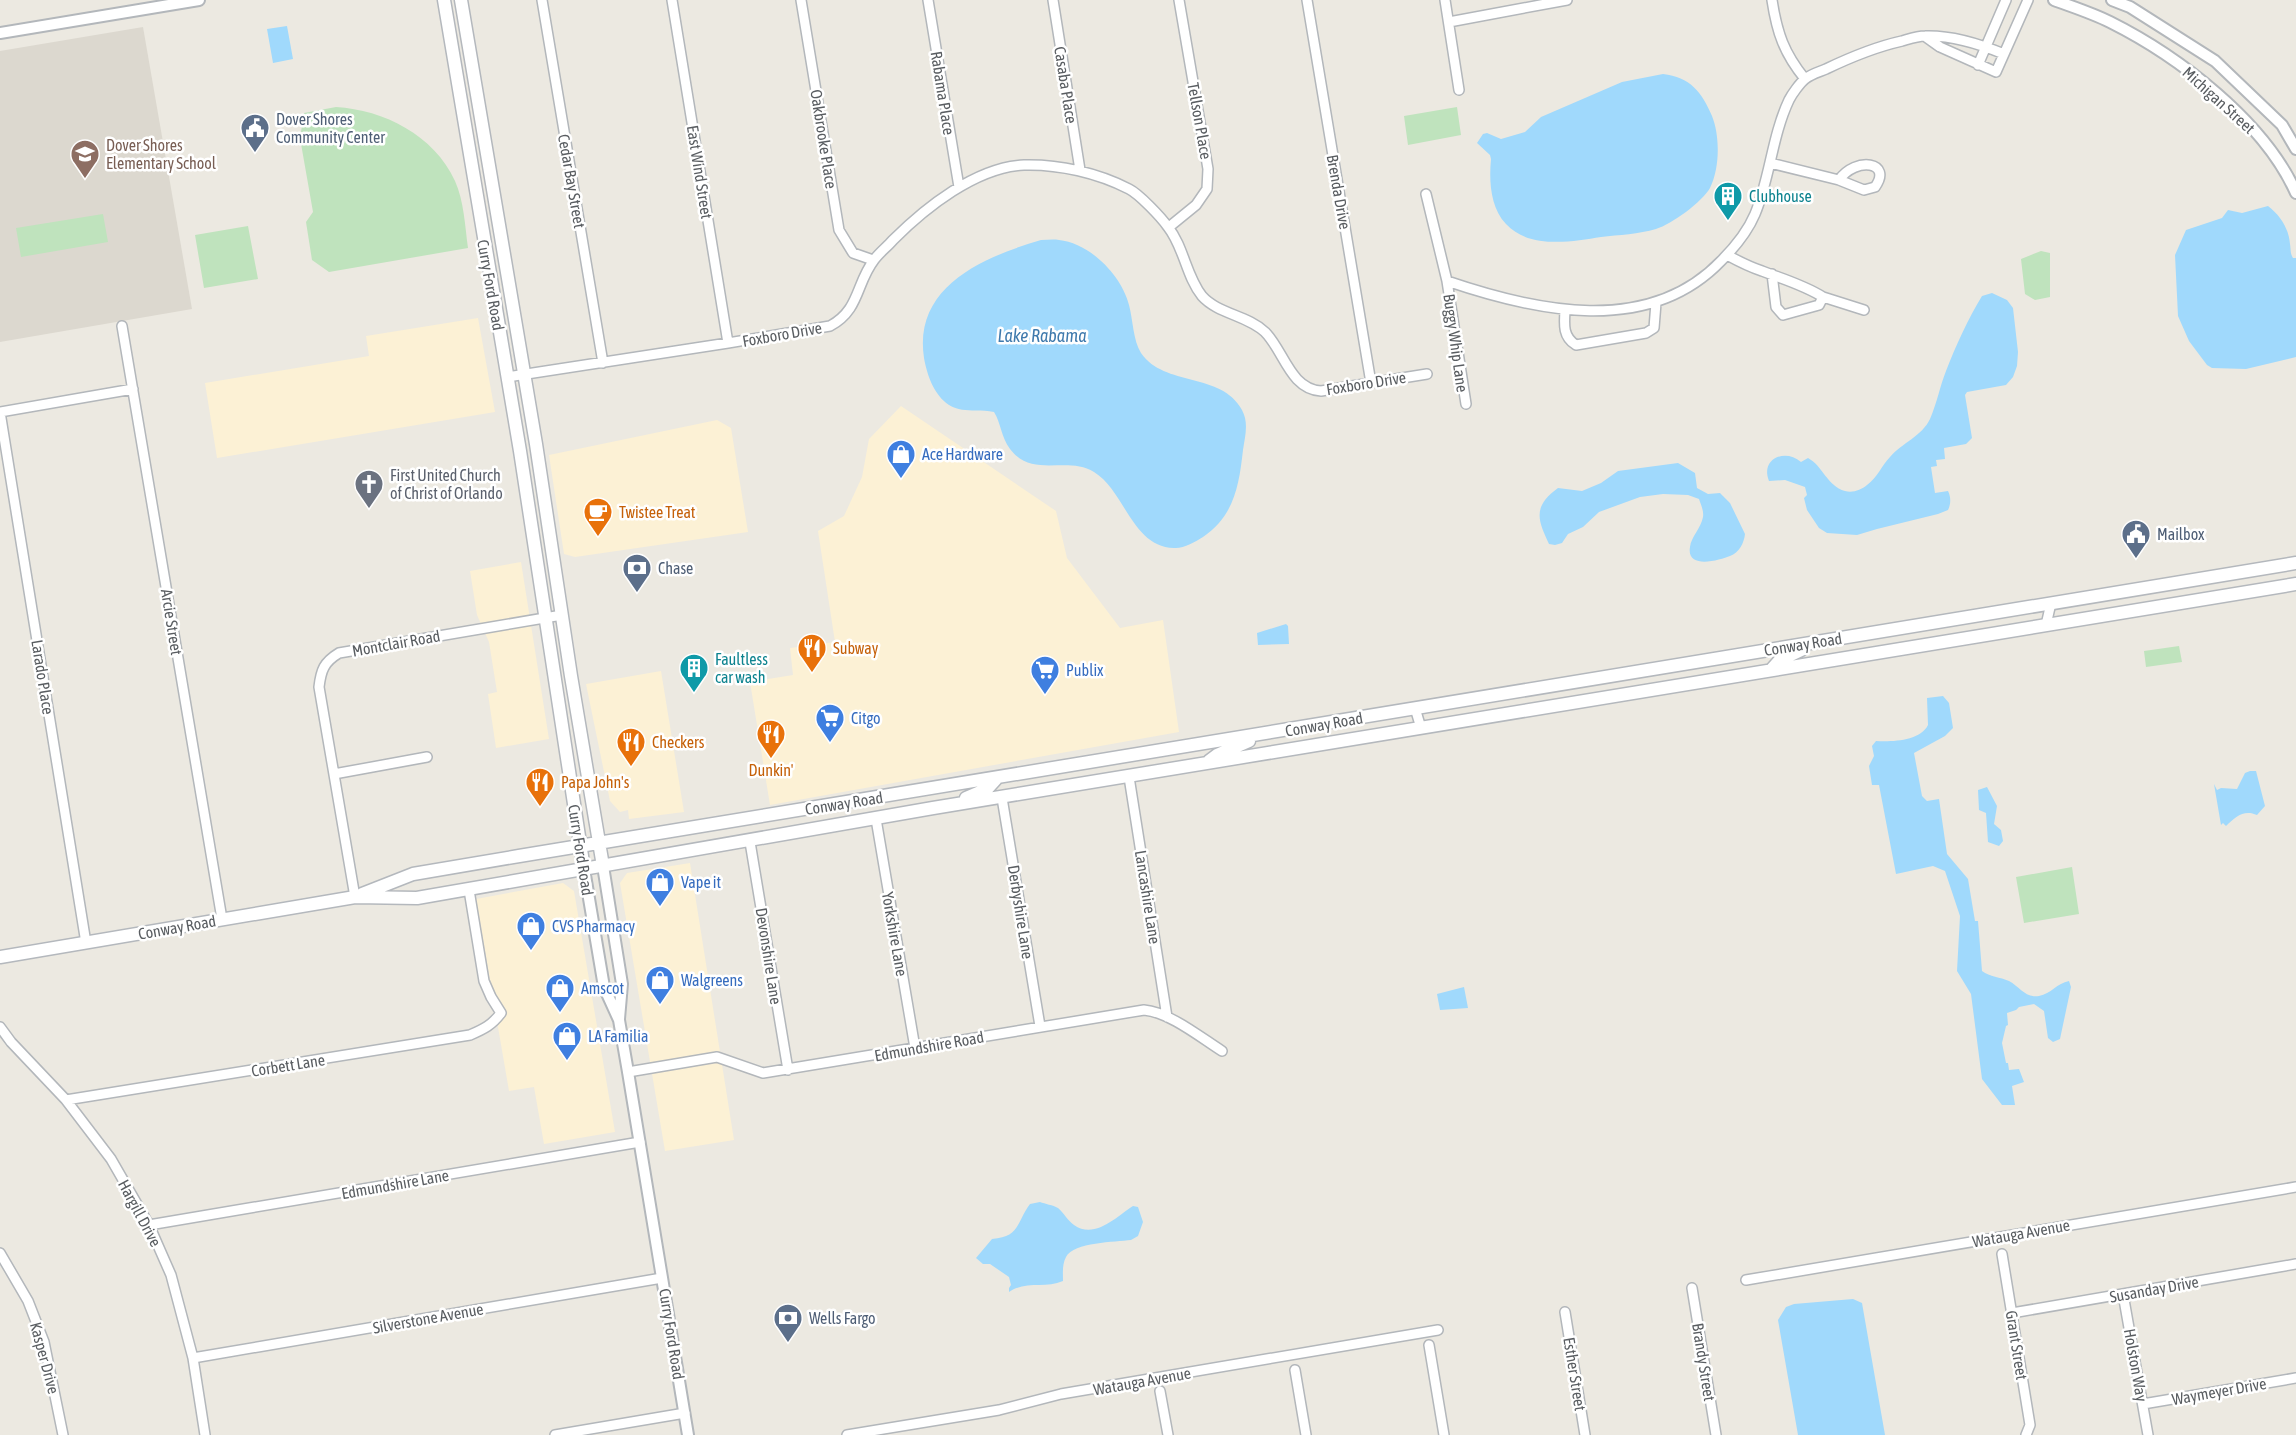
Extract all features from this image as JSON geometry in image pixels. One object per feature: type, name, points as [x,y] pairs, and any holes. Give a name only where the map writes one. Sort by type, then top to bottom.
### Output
[{"type":"main road","name":"Curry Ford Road","points":[[444,0],[511,400],[584,869]]},
{"type":"main road","name":"Curry Ford Road","points":[[461,0],[603,866]]},
{"type":"main road","name":"Conway Road","points":[[355,897],[413,874],[2296,564]]},
{"type":"main road","name":"Conway Road","points":[[0,957],[355,897],[417,898],[469,890],[933,808],[2296,584]]},
{"type":"main road","points":[[1771,670],[1788,655],[1829,640]]},
{"type":"main road","points":[[1206,764],[1217,755],[1267,733]]},
{"type":"main road","points":[[1002,798],[1018,783],[1042,771]]},
{"type":"main road","points":[[933,808],[977,794],[987,789],[997,778]]},
{"type":"street","points":[[0,33],[200,0]]},
{"type":"street","name":"Cedar Bay Street","points":[[542,0],[603,363]]},
{"type":"street","name":"East Wind Street","points":[[672,0],[728,343]]},
{"type":"street","name":"Oakbrooke Place","points":[[801,0],[839,230],[853,253],[873,260]]},
{"type":"street","name":"Rabama Place","points":[[928,0],[959,187]]},
{"type":"street","name":"Casaba Place","points":[[1053,0],[1080,170]]},
{"type":"street","name":"Tellson Place","points":[[1169,227],[1196,205],[1207,189],[1208,169],[1179,0]]},
{"type":"street","name":"Brenda Drive","points":[[1307,0],[1371,383]]},
{"type":"street","points":[[1445,0],[1459,90]]},
{"type":"street","points":[[1449,22],[1567,0]]},
{"type":"street","points":[[1772,0],[1781,43],[1792,63],[1805,79]]},
{"type":"street","points":[[1978,66],[2006,0]]},
{"type":"street","points":[[1924,36],[1940,47],[1978,66],[1996,72],[2028,0]]},
{"type":"street","name":"Michigan Street","points":[[2054,0],[2109,22],[2190,72],[2231,107],[2266,144],[2296,193]]},
{"type":"street","name":"Michigan Street","points":[[2112,0],[2130,7],[2215,61],[2282,124],[2296,149]]},
{"type":"street","points":[[1447,281],[1488,295],[1535,307],[1565,311],[1612,311],[1656,303],[1679,293],[1709,274],[1739,242],[1755,213],[1789,99],[1805,79],[1862,52],[1924,36],[1985,46],[2004,54]]},
{"type":"street","points":[[1770,163],[1839,180]]},
{"type":"street","name":"Foxboro Drive","points":[[507,377],[830,326],[844,318],[873,260],[915,219],[959,187],[990,173],[1023,165],[1080,170],[1131,190],[1169,227],[1192,280],[1202,296],[1264,331],[1285,358],[1294,377],[1302,385],[1314,391],[1321,391],[1427,374]]},
{"type":"street","name":"Buggy Whip Lane","points":[[1426,194],[1447,281],[1466,404]]},
{"type":"street","points":[[1727,255],[1812,290],[1823,297],[1864,309]]},
{"type":"street","points":[[1772,274],[1776,307],[1783,315],[1819,305],[1823,297]]},
{"type":"street","points":[[1565,311],[1564,329],[1569,341],[1576,345],[1646,333],[1654,328],[1656,303]]},
{"type":"street","name":"Arcie Street","points":[[122,326],[222,919]]},
{"type":"street","points":[[0,412],[133,389]]},
{"type":"street","points":[[511,400],[528,398]]},
{"type":"street","name":"Larado Place","points":[[0,412],[86,943]]},
{"type":"street","points":[[537,571],[555,569]]},
{"type":"street","points":[[2046,625],[2051,603]]},
{"type":"street","name":"Montclair Road","points":[[355,897],[319,687],[321,670],[327,660],[339,653],[562,615]]},
{"type":"street","points":[[1415,708],[1421,728]]},
{"type":"street","points":[[334,774],[427,757]]},
{"type":"street","name":"Lancashire Lane","points":[[1129,777],[1167,1017]]},
{"type":"street","name":"Derbyshire Lane","points":[[1002,798],[1040,1026]]},
{"type":"street","name":"Yorkshire Lane","points":[[876,819],[915,1048]]},
{"type":"street","name":"Devonshire Lane","points":[[750,842],[788,1070]]},
{"type":"street","name":"Curry Ford Road","points":[[603,866],[622,984],[619,1020],[688,1435]]},
{"type":"street","name":"Curry Ford Road","points":[[584,869],[604,987],[619,1020]]},
{"type":"street","name":"Corbett Lane","points":[[66,1100],[470,1035],[487,1028],[501,1013],[490,997],[484,981],[469,890]]},
{"type":"street","name":"Edmundshire Road","points":[[628,1072],[717,1057],[763,1073],[788,1070],[1144,1010],[1154,1011],[1167,1017],[1222,1051]]},
{"type":"street","name":"Hargill Drive","points":[[0,1027],[10,1042],[66,1100],[111,1159],[149,1225],[171,1275],[193,1358],[205,1435]]},
{"type":"street","name":"Edmundshire Lane","points":[[149,1225],[640,1142]]},
{"type":"street","name":"Watauga Avenue","points":[[1746,1280],[2296,1187]]},
{"type":"street","name":"Kasper Drive","points":[[0,1253],[28,1301],[44,1342],[63,1435]]},
{"type":"street","name":"Grant Street","points":[[2002,1254],[2030,1425],[2026,1435]]},
{"type":"street","name":"Susanday Drive","points":[[2012,1313],[2296,1264]]},
{"type":"street","name":"Silverstone Avenue","points":[[193,1358],[662,1278]]},
{"type":"street","name":"Brandy Street","points":[[1692,1288],[1716,1435]]},
{"type":"street","name":"Holston Way","points":[[2123,1294],[2148,1435]]},
{"type":"street","name":"Esther Street","points":[[1565,1312],[1585,1435]]},
{"type":"street","name":"Watauga Avenue","points":[[847,1435],[999,1410],[1061,1394],[1438,1330]]},
{"type":"street","points":[[1429,1345],[1444,1435]]},
{"type":"street","points":[[1295,1370],[1306,1435]]},
{"type":"street","name":"Waymeyer Drive","points":[[2143,1404],[2296,1378]]},
{"type":"street","points":[[1160,1391],[1168,1435]]},
{"type":"street","points":[[555,1435],[685,1413]]},
{"type":"shaded area","name":"Dover Shores Elementary School","points":[[143,27],[192,309],[0,342],[0,51]]},
{"type":"shaded area","points":[[478,318],[495,412],[217,458],[205,383],[369,356],[366,336]]},
{"type":"shaded area","points":[[901,406],[1056,511],[1067,558],[1120,628],[1163,620],[1179,732],[770,805],[750,682],[793,675],[790,648],[835,642],[818,531],[844,516],[862,477],[869,439]]},
{"type":"shaded area","points":[[717,420],[731,428],[748,532],[575,557],[564,554],[549,455]]},
{"type":"shaded area","points":[[521,562],[549,739],[496,748],[488,694],[497,692],[489,642],[477,615],[470,571]]},
{"type":"shaded area","points":[[661,671],[684,812],[629,819],[628,810],[620,812],[610,801],[586,684]]},
{"type":"shaded area","points":[[690,863],[734,1140],[665,1151],[620,883],[627,873]]},
{"type":"shaded area","points":[[563,883],[574,891],[615,1132],[544,1144],[534,1087],[509,1091],[476,899]]},
{"type":"green space","points":[[336,107],[372,113],[389,120],[421,138],[434,150],[446,165],[458,189],[468,248],[329,272],[312,260],[306,222],[313,212],[300,138],[304,113]]},
{"type":"green space","points":[[1457,107],[1461,135],[1408,145],[1404,116]]},
{"type":"green space","points":[[103,214],[108,242],[21,257],[16,228]]},
{"type":"green space","points":[[248,226],[258,279],[204,288],[195,235]]},
{"type":"green space","points":[[2041,251],[2050,253],[2050,297],[2035,300],[2025,294],[2021,259]]},
{"type":"green space","points":[[2179,646],[2182,662],[2146,667],[2144,651]]},
{"type":"green space","points":[[2072,867],[2079,914],[2024,923],[2016,877]]},
{"type":"water","points":[[287,26],[293,59],[273,63],[267,29]]},
{"type":"water","points":[[1663,74],[1681,78],[1694,87],[1704,100],[1715,124],[1718,152],[1716,171],[1710,188],[1700,200],[1670,222],[1649,231],[1577,241],[1538,240],[1515,232],[1506,224],[1494,202],[1490,155],[1477,143],[1483,134],[1487,133],[1501,139],[1525,132],[1541,117],[1622,82]]},
{"type":"water","points":[[2268,206],[2283,223],[2288,233],[2291,255],[2296,258],[2296,357],[2246,369],[2212,368],[2207,365],[2189,341],[2178,316],[2175,255],[2186,230],[2222,218],[2228,210],[2242,213]]},
{"type":"water","name":"Lake Rabama","points":[[1041,240],[1071,242],[1093,254],[1112,272],[1129,305],[1138,348],[1151,364],[1164,371],[1221,390],[1233,398],[1242,410],[1246,425],[1245,435],[1237,488],[1233,499],[1222,520],[1193,543],[1174,548],[1160,545],[1148,538],[1138,529],[1105,481],[1094,472],[1073,465],[1029,463],[1019,458],[1007,444],[994,412],[954,408],[939,396],[932,384],[924,358],[924,333],[930,312],[941,294],[957,278],[976,266],[997,255]]},
{"type":"water","points":[[1992,293],[2007,300],[2013,308],[2018,352],[2017,366],[2013,377],[2006,385],[1967,392],[1965,395],[1972,438],[1966,444],[1944,448],[1945,459],[1936,460],[1937,466],[1931,467],[1935,493],[1948,491],[1949,493],[1948,510],[1857,535],[1827,533],[1819,528],[1807,510],[1804,498],[1807,495],[1805,487],[1785,480],[1769,481],[1767,473],[1771,462],[1781,456],[1795,458],[1801,462],[1808,458],[1834,485],[1845,491],[1860,490],[1867,485],[1887,460],[1917,435],[1930,419],[1950,361],[1967,323],[1982,296]]},
{"type":"water","points":[[1678,463],[1695,473],[1697,488],[1708,494],[1720,493],[1730,503],[1745,534],[1744,541],[1733,555],[1705,562],[1693,559],[1690,547],[1702,521],[1703,512],[1699,499],[1688,495],[1663,494],[1640,497],[1599,512],[1583,527],[1568,534],[1562,543],[1549,544],[1542,528],[1540,514],[1544,501],[1558,488],[1582,491],[1601,483],[1618,471]]},
{"type":"water","points":[[1286,624],[1289,644],[1258,645],[1257,633]]},
{"type":"water","points":[[1943,696],[1949,703],[1953,728],[1945,736],[1914,753],[1922,796],[1927,801],[1939,799],[1947,854],[1968,879],[1975,921],[1978,921],[1982,971],[2009,981],[2026,994],[2034,996],[2043,995],[2069,981],[2071,987],[2060,1039],[2053,1042],[2048,1038],[2044,1011],[2034,1004],[2019,1007],[2007,1013],[2008,1025],[2002,1043],[2006,1063],[2008,1063],[2009,1070],[2019,1069],[2024,1082],[2012,1086],[2015,1105],[2002,1105],[1982,1079],[1971,994],[1957,971],[1960,916],[1945,871],[1933,866],[1896,874],[1879,785],[1872,785],[1869,766],[1874,756],[1872,746],[1876,741],[1897,741],[1919,734],[1928,725],[1927,698]]},
{"type":"water","points":[[2256,771],[2265,806],[2257,815],[2244,813],[2226,826],[2223,823],[2221,825],[2214,784],[2217,790],[2237,789],[2245,773]]},
{"type":"water","points":[[1987,787],[1997,806],[1994,824],[2001,830],[2003,841],[1999,846],[1988,842],[1986,813],[1979,810],[1978,790]]},
{"type":"water","points":[[1464,987],[1468,1008],[1440,1010],[1437,994]]},
{"type":"water","points":[[1040,1202],[1058,1208],[1072,1223],[1082,1229],[1090,1230],[1105,1225],[1133,1206],[1138,1207],[1143,1222],[1138,1236],[1131,1240],[1096,1244],[1070,1252],[1064,1263],[1063,1281],[1023,1286],[1009,1292],[1011,1285],[1009,1277],[976,1258],[992,1239],[1001,1238],[1013,1232],[1030,1204]]},
{"type":"water","points":[[1853,1299],[1862,1303],[1885,1435],[1798,1435],[1778,1320],[1786,1307],[1794,1304]]},
{"type":"place","name":"Dover Shores Community Center","points":[[255,154]]},
{"type":"place","name":"Dover Shores Elementary School","points":[[85,180]]},
{"type":"place","name":"Clubhouse","points":[[1728,222]]},
{"type":"place","name":"Ace Hardware","points":[[901,480]]},
{"type":"place","name":"First United Church of Christ of Orlando","points":[[369,510]]},
{"type":"place","name":"Twistee Treat","points":[[598,538]]},
{"type":"place","name":"Mailbox","points":[[2136,560]]},
{"type":"place","name":"Chase","points":[[637,594]]},
{"type":"place","name":"Subway","points":[[812,674]]},
{"type":"place","name":"Faultless car wash","points":[[694,694]]},
{"type":"place","name":"Publix","points":[[1045,696]]},
{"type":"place","name":"Citgo","points":[[830,744]]},
{"type":"place","name":"Dunkin'","points":[[771,760]]},
{"type":"place","name":"Checkers","points":[[631,768]]},
{"type":"place","name":"Papa John's","points":[[540,808]]},
{"type":"place","name":"Vape it","points":[[660,908]]},
{"type":"place","name":"CVS Pharmacy","points":[[531,952]]},
{"type":"place","name":"Walgreens","points":[[660,1006]]},
{"type":"place","name":"Amscot","points":[[560,1014]]},
{"type":"place","name":"LA Familia","points":[[567,1062]]},
{"type":"place","name":"Wells Fargo","points":[[788,1344]]}]
